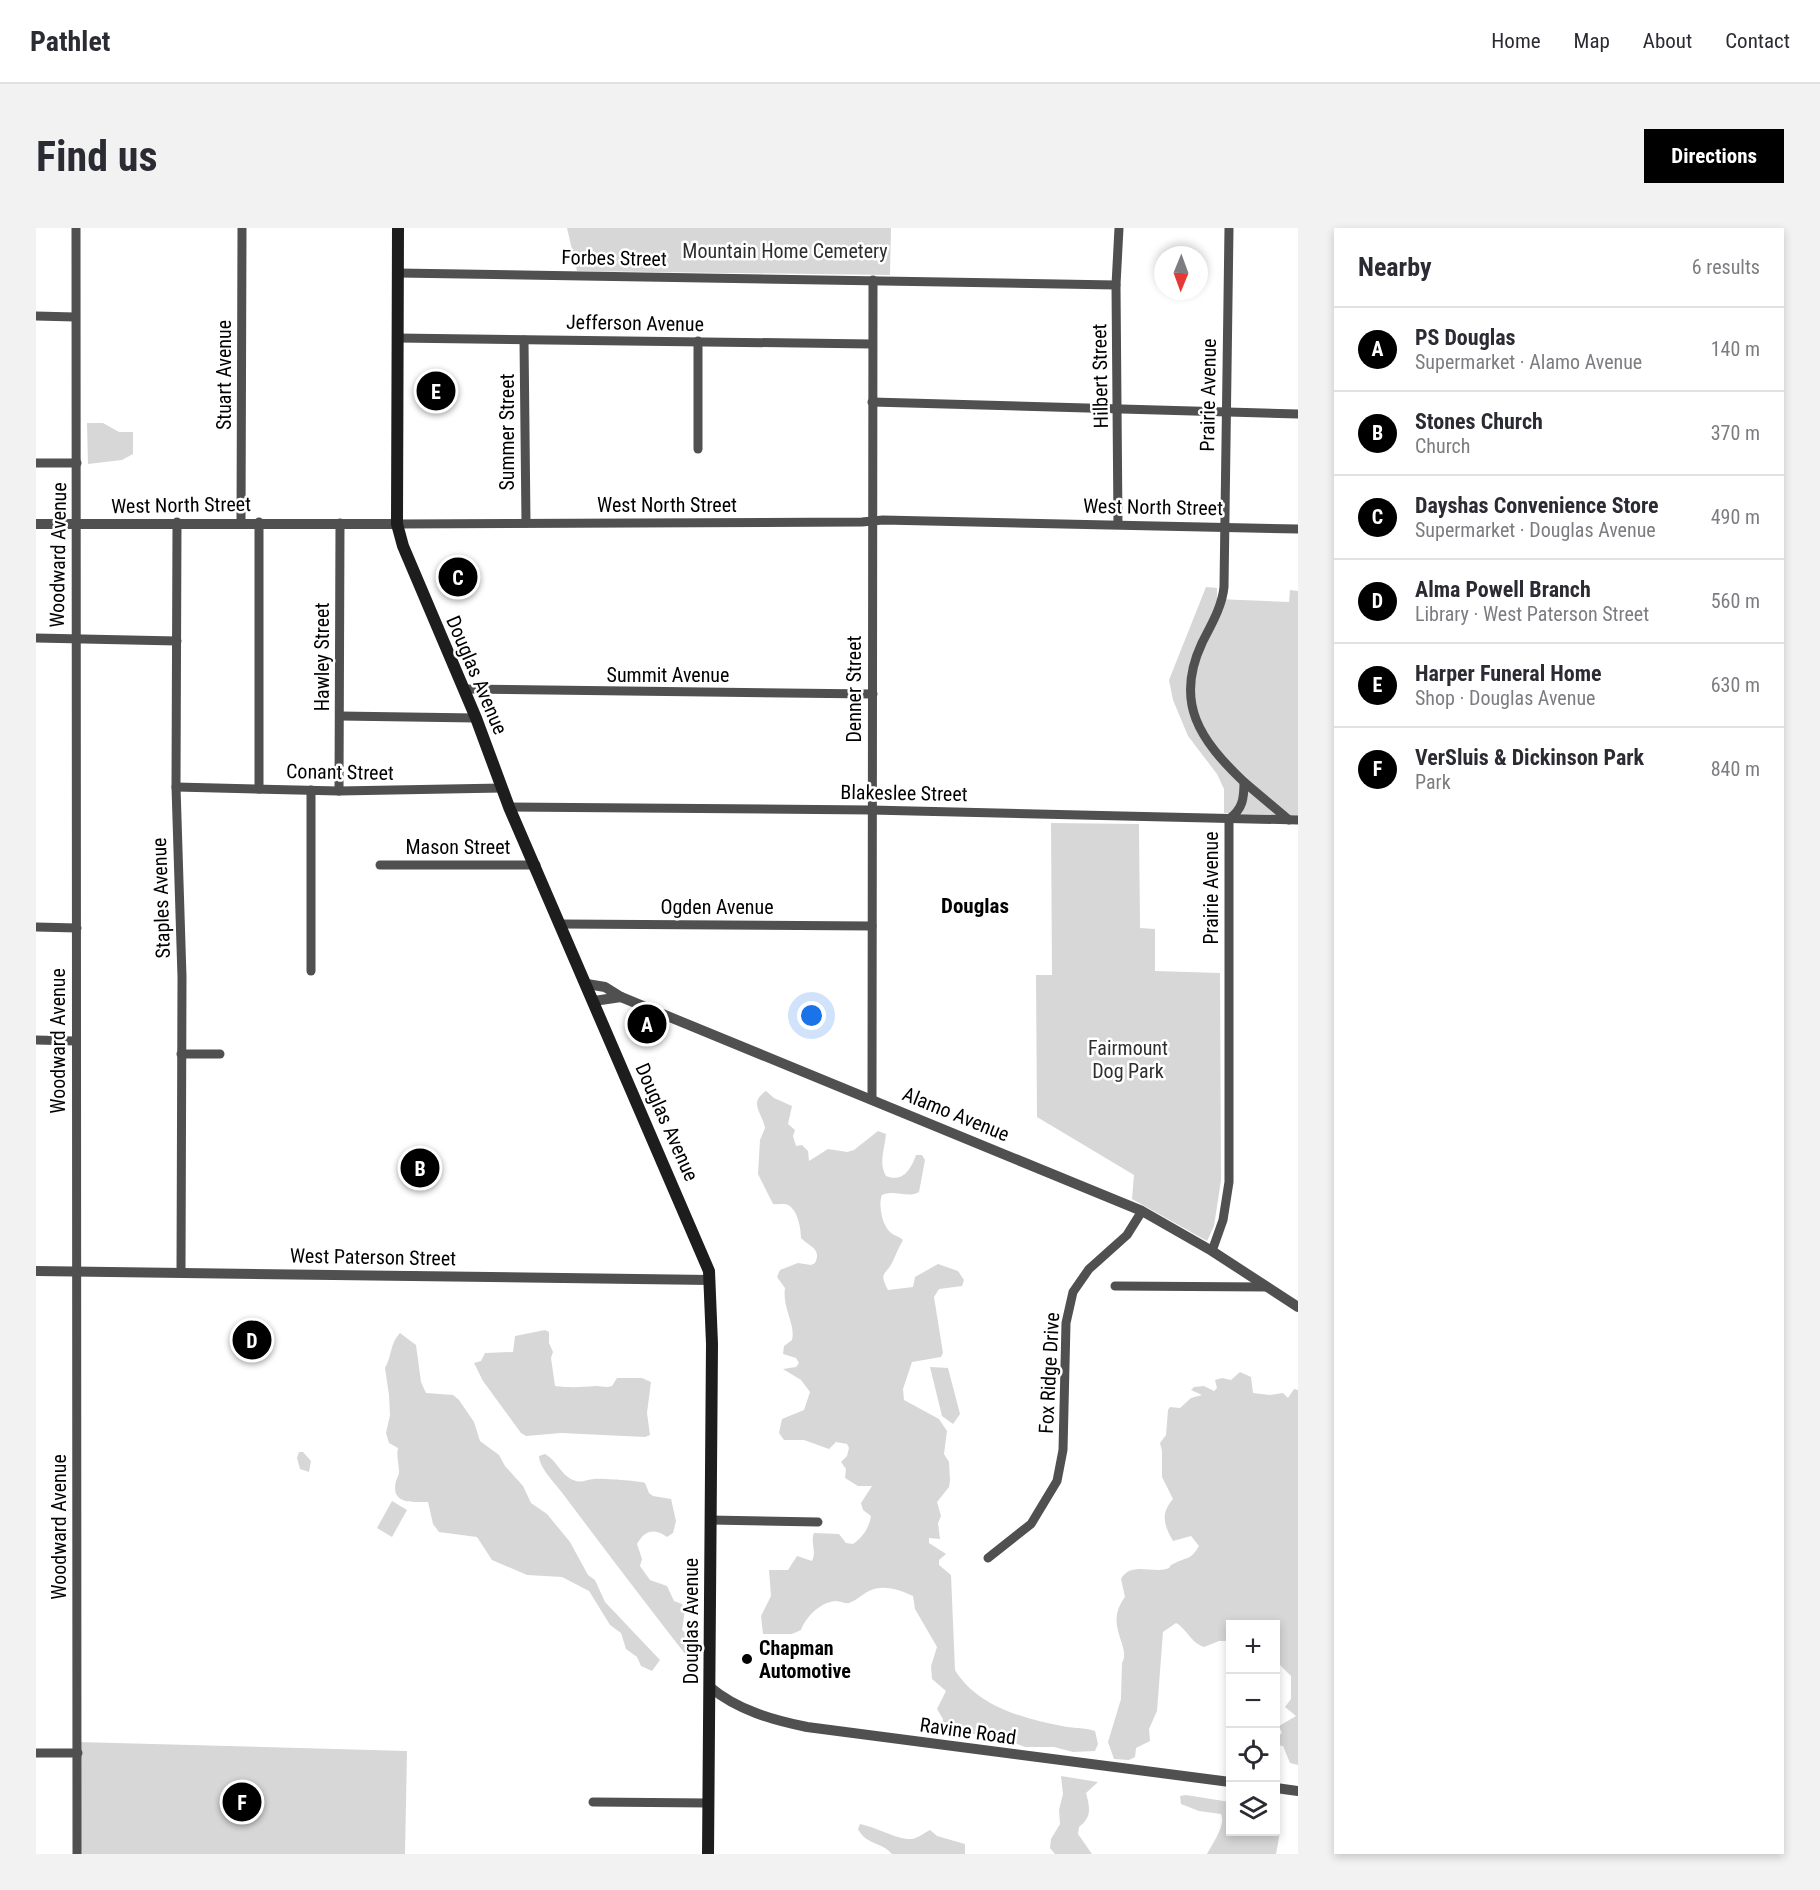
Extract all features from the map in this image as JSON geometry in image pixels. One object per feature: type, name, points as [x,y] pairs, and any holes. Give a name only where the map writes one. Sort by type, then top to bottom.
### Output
[{"type":"main road","name":"Douglas Avenue","points":[[398,228],[397,524],[410,566],[476,718],[509,807],[707,1260],[710,1280],[708,1854]]},
{"type":"street","name":"Woodward Avenue","points":[[76,228],[77,463],[74,638],[77,928],[77,1854]]},
{"type":"street","name":"Stuart Avenue","points":[[241,522],[242,228]]},
{"type":"street","name":"Hilbert Street","points":[[1118,524],[1119,409],[1116,285],[1119,228]]},
{"type":"street","name":"Prairie Avenue","points":[[1212,1251],[1223,1220],[1229,1182],[1229,819],[1243,802],[1244,782],[1207,741],[1198,727],[1190,701],[1190,674],[1223,599],[1229,228]]},
{"type":"street","name":"Forbes Street","points":[[398,273],[1116,285]]},
{"type":"street","name":"Denner Street","points":[[872,1099],[873,280]]},
{"type":"street","points":[[36,316],[75,317]]},
{"type":"street","name":"Jefferson Avenue","points":[[397,338],[872,344]]},
{"type":"street","name":"Summer Street","points":[[524,340],[526,523]]},
{"type":"street","points":[[698,341],[698,449]]},
{"type":"street","points":[[872,402],[1298,414]]},
{"type":"street","points":[[36,463],[77,463]]},
{"type":"street","name":"West North Street","points":[[36,524],[873,521],[1298,529]]},
{"type":"street","name":"Staples Avenue","points":[[177,522],[182,1273]]},
{"type":"street","points":[[259,522],[260,789]]},
{"type":"street","name":"Hawley Street","points":[[339,791],[340,523]]},
{"type":"street","points":[[36,638],[177,640]]},
{"type":"street","name":"Summit Avenue","points":[[463,689],[873,694]]},
{"type":"street","points":[[340,716],[476,718]]},
{"type":"street","points":[[1244,782],[1293,820]]},
{"type":"street","name":"Conant Street","points":[[177,787],[339,791],[502,788]]},
{"type":"street","points":[[311,790],[311,971]]},
{"type":"street","name":"Blakeslee Street","points":[[509,807],[871,810],[1293,820]]},
{"type":"street","name":"Mason Street","points":[[380,865],[536,865]]},
{"type":"street","name":"Ogden Avenue","points":[[561,924],[872,926]]},
{"type":"street","points":[[36,927],[77,928]]},
{"type":"street","name":"Alamo Avenue","points":[[587,984],[614,990],[621,997],[1142,1211],[1212,1251],[1298,1307]]},
{"type":"street","points":[[594,1001],[621,997]]},
{"type":"street","points":[[36,1040],[76,1041]]},
{"type":"street","points":[[181,1054],[220,1054]]},
{"type":"street","name":"Fox Ridge Drive","points":[[988,1558],[1031,1524],[1057,1481],[1063,1450],[1066,1323],[1073,1292],[1089,1269],[1127,1235],[1142,1211]]},
{"type":"street","name":"West Paterson Street","points":[[36,1271],[710,1280]]},
{"type":"street","points":[[1114,1286],[1266,1287]]},
{"type":"street","points":[[710,1520],[818,1522]]},
{"type":"street","name":"Ravine Road","points":[[710,1687],[724,1699],[756,1713],[807,1726],[1226,1781]]},
{"type":"street","points":[[36,1753],[78,1754]]},
{"type":"street","points":[[1280,1789],[1298,1791]]},
{"type":"street","points":[[594,1802],[708,1803]]},
{"type":"green space","name":"Mountain Home Cemetery","points":[[567,228],[891,228],[890,275],[577,271]]},
{"type":"green space","points":[[87,423],[103,423],[119,432],[133,432],[133,454],[122,460],[88,464]]},
{"type":"green space","points":[[1206,587],[1217,588],[1217,599],[1289,602],[1290,590],[1298,591],[1298,816],[1224,813],[1224,789],[1217,774],[1188,736],[1173,700],[1169,680]]},
{"type":"green space","name":"Fairmount Dog Park","points":[[1051,823],[1139,824],[1140,928],[1155,929],[1155,971],[1220,973],[1221,1180],[1214,1226],[1207,1241],[1132,1199],[1134,1175],[1037,1117],[1036,975],[1052,975]]},
{"type":"green space","points":[[766,1091],[774,1098],[792,1106],[788,1124],[795,1130],[793,1136],[796,1146],[802,1145],[808,1151],[809,1161],[828,1149],[847,1152],[854,1150],[878,1131],[886,1134],[882,1166],[886,1176],[897,1178],[902,1176],[909,1170],[916,1155],[922,1155],[925,1160],[919,1192],[910,1195],[887,1193],[882,1195],[881,1209],[885,1225],[903,1240],[883,1276],[888,1290],[913,1287],[915,1277],[938,1264],[958,1271],[964,1280],[962,1286],[939,1289],[934,1297],[943,1353],[941,1357],[912,1362],[903,1389],[904,1400],[939,1419],[947,1431],[944,1454],[949,1462],[949,1487],[937,1502],[941,1516],[938,1523],[940,1539],[929,1538],[929,1543],[946,1554],[939,1560],[939,1565],[951,1575],[955,1670],[976,1694],[1004,1710],[1036,1720],[1095,1731],[1098,1744],[1095,1751],[1073,1752],[1054,1747],[1025,1747],[1015,1743],[994,1741],[974,1734],[949,1733],[943,1726],[943,1719],[937,1709],[946,1691],[932,1679],[931,1666],[937,1647],[915,1609],[913,1596],[903,1592],[880,1588],[869,1591],[849,1603],[829,1602],[814,1611],[801,1630],[792,1634],[763,1634],[761,1616],[771,1596],[769,1570],[788,1570],[797,1556],[812,1561],[814,1533],[839,1534],[846,1543],[853,1544],[857,1541],[865,1532],[870,1520],[871,1516],[863,1510],[861,1503],[872,1486],[858,1486],[845,1478],[846,1469],[841,1462],[847,1456],[849,1448],[847,1444],[836,1442],[829,1449],[804,1440],[784,1440],[779,1433],[782,1419],[804,1410],[810,1392],[801,1380],[783,1369],[796,1367],[799,1363],[796,1358],[783,1354],[784,1346],[792,1340],[793,1334],[785,1302],[785,1288],[777,1277],[780,1270],[798,1263],[811,1265],[815,1263],[817,1254],[801,1238],[797,1215],[786,1204],[773,1204],[758,1174],[760,1140],[765,1128],[757,1104],[761,1095]]},
{"type":"green space","points":[[545,1330],[549,1332],[549,1343],[553,1352],[551,1358],[555,1386],[608,1387],[612,1386],[617,1378],[642,1378],[651,1382],[647,1413],[650,1435],[645,1437],[561,1433],[526,1436],[521,1433],[483,1381],[474,1363],[481,1361],[485,1353],[513,1352],[515,1336]]},
{"type":"green space","points":[[400,1333],[416,1345],[421,1382],[426,1393],[453,1395],[459,1400],[474,1422],[480,1441],[499,1455],[505,1466],[523,1486],[531,1503],[547,1514],[570,1542],[588,1575],[595,1580],[605,1602],[660,1660],[652,1671],[641,1666],[637,1657],[626,1649],[621,1633],[610,1625],[589,1591],[562,1577],[527,1575],[492,1560],[477,1537],[439,1532],[433,1524],[428,1502],[404,1500],[396,1494],[399,1472],[398,1448],[389,1443],[386,1433],[390,1415],[385,1368],[394,1341]]},
{"type":"green space","points":[[930,1367],[948,1368],[960,1414],[953,1424],[942,1416]]},
{"type":"green space","points":[[1240,1372],[1251,1377],[1253,1393],[1270,1395],[1283,1393],[1288,1398],[1294,1389],[1298,1390],[1298,1765],[1290,1763],[1283,1746],[1280,1746],[1282,1733],[1280,1725],[1296,1716],[1285,1707],[1291,1699],[1291,1676],[1280,1665],[1280,1620],[1226,1620],[1226,1641],[1219,1641],[1204,1647],[1195,1642],[1176,1623],[1163,1632],[1157,1711],[1149,1729],[1150,1741],[1136,1748],[1135,1757],[1129,1760],[1114,1759],[1108,1742],[1121,1699],[1124,1650],[1117,1626],[1117,1617],[1119,1607],[1125,1597],[1121,1579],[1125,1574],[1136,1569],[1168,1569],[1191,1556],[1199,1546],[1191,1536],[1173,1541],[1167,1530],[1165,1515],[1173,1499],[1162,1477],[1160,1443],[1166,1435],[1168,1410],[1170,1407],[1180,1408],[1191,1398],[1202,1395],[1191,1390],[1194,1387],[1204,1386],[1214,1391],[1217,1388],[1215,1380],[1222,1378],[1231,1380]]},
{"type":"green space","points":[[299,1452],[303,1452],[311,1461],[309,1472],[300,1469],[297,1458]]},
{"type":"green space","points":[[545,1454],[567,1476],[576,1481],[598,1479],[642,1482],[653,1496],[671,1499],[676,1521],[673,1533],[667,1537],[658,1532],[650,1532],[643,1536],[637,1544],[642,1559],[640,1566],[650,1580],[667,1586],[674,1601],[682,1604],[685,1610],[682,1630],[694,1640],[697,1663],[693,1664],[548,1476],[539,1456]]},
{"type":"green space","points":[[392,1501],[407,1510],[392,1537],[377,1528]]},
{"type":"green space","points":[[78,1742],[407,1751],[405,1854],[77,1854]]},
{"type":"green space","points":[[1061,1776],[1098,1782],[1086,1793],[1089,1812],[1086,1820],[1079,1827],[1078,1834],[1092,1854],[1055,1854],[1050,1848],[1051,1839],[1060,1824],[1059,1810],[1063,1794]]},
{"type":"green space","points":[[1180,1796],[1226,1801],[1226,1836],[1279,1836],[1276,1854],[1207,1854],[1220,1829],[1221,1814],[1199,1811],[1181,1804]]},
{"type":"green space","points":[[860,1824],[906,1839],[912,1839],[930,1830],[937,1836],[965,1844],[965,1854],[892,1854],[884,1847],[865,1838],[858,1829]]},
{"type":"place","name":"Harper Funeral Home","points":[[436,391]]},
{"type":"place","name":"Dayshas Convenience Store","points":[[458,577]]},
{"type":"place","name":"PS Douglas","points":[[647,1024]]},
{"type":"place","name":"Stones Church","points":[[420,1168]]},
{"type":"place","name":"Alma Powell Branch","points":[[252,1340]]},
{"type":"place","name":"Chapman Automotive","points":[[747,1659]]},
{"type":"place","name":"VerSluis & Dickinson Park","points":[[242,1802]]},
{"type":"district","name":"Douglas","points":[[975,906]]}]
